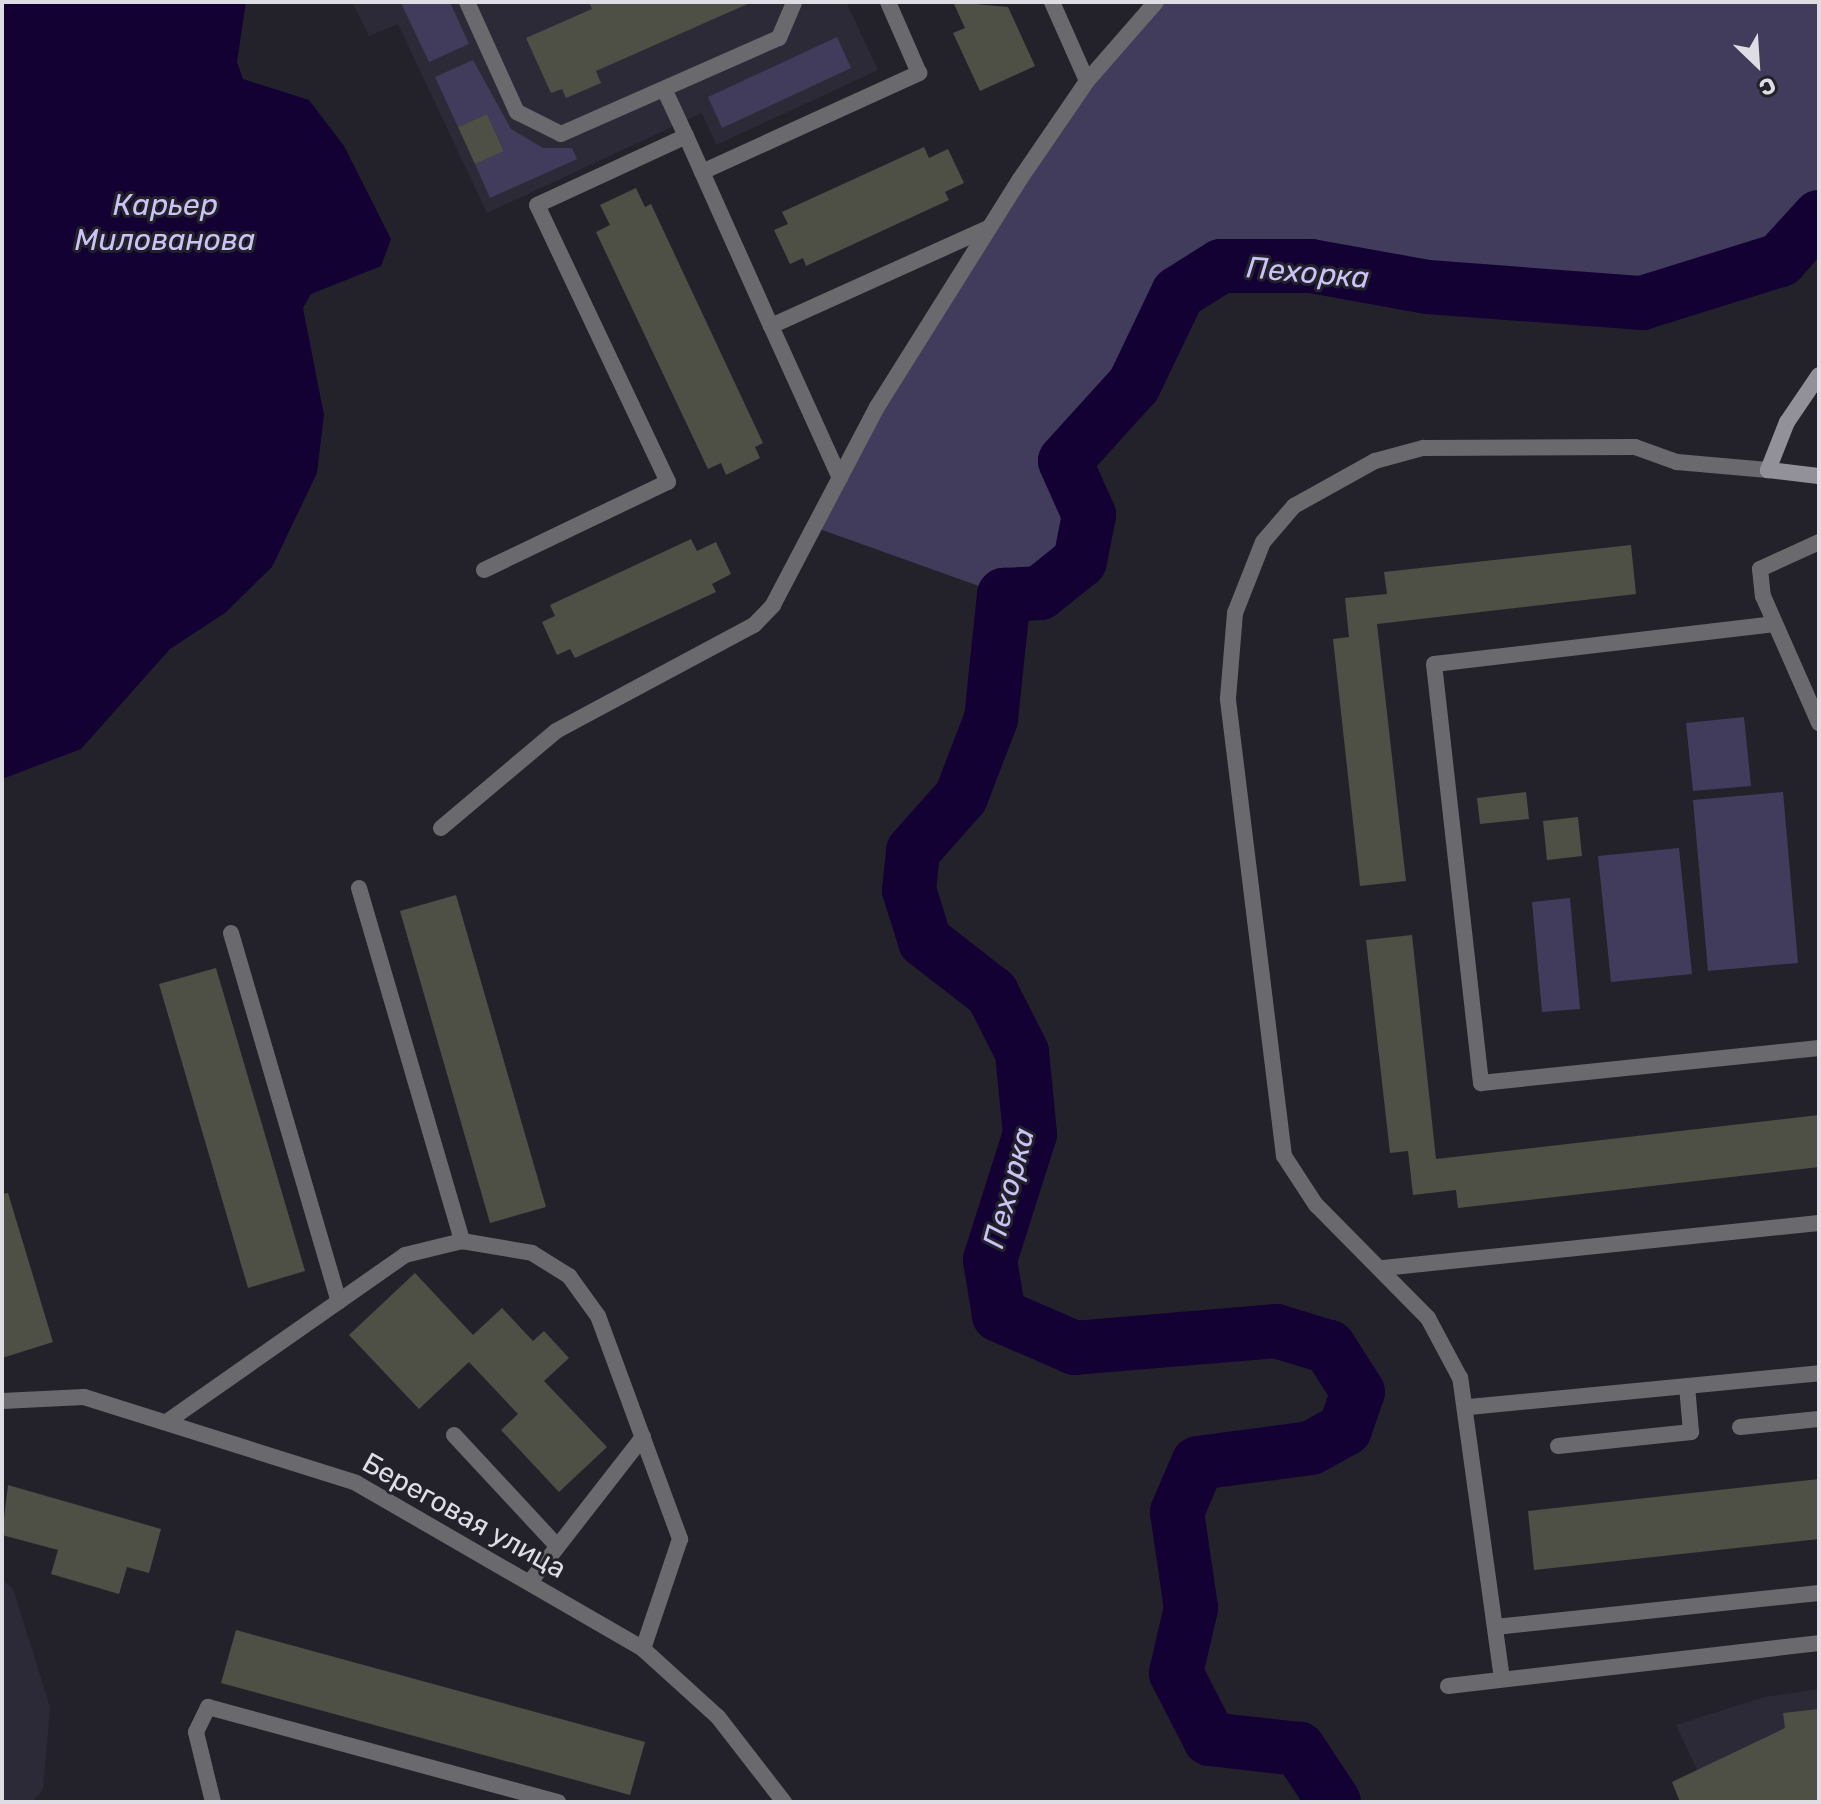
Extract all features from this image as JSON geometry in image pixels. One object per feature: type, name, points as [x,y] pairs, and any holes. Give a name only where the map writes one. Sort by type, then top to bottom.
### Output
[{"type":"street","points":[[467,2],[517,112],[545,131],[578,131],[779,38],[794,2]]},
{"type":"street","points":[[702,172],[919,73],[888,2]]},
{"type":"street","points":[[1052,2],[1087,81]]},
{"type":"street","points":[[441,828],[556,731],[754,625],[773,605],[840,478],[990,227],[1087,81],[1156,2]]},
{"type":"street","points":[[665,91],[840,478]]},
{"type":"street","points":[[484,570],[668,482],[537,205],[686,136]]},
{"type":"street","points":[[771,326],[990,227]]},
{"type":"street","points":[[1768,470],[1787,422],[1819,375]]},
{"type":"street","points":[[1502,1679],[1469,1407],[1440,1337],[1383,1268],[1296,1180],[1277,1125],[1228,698],[1245,578],[1294,506],[1375,461],[1423,448],[1635,447],[1677,462],[1819,476]]},
{"type":"street","points":[[1819,542],[1760,569],[1775,624],[1819,723]]},
{"type":"street","points":[[1775,624],[1434,664],[1481,1083],[1819,1048]]},
{"type":"street","points":[[359,888],[462,1241]]},
{"type":"street","points":[[231,933],[339,1302]]},
{"type":"street","points":[[1383,1268],[1819,1223]]},
{"type":"street","points":[[168,1421],[405,1255],[462,1241],[532,1253],[586,1295],[680,1539],[643,1649]]},
{"type":"street","points":[[1469,1407],[1819,1373]]},
{"type":"street","points":[[1558,1446],[1691,1432],[1687,1386]]},
{"type":"street","name":"Береговая улица","points":[[2,1401],[84,1397],[168,1421],[356,1483],[643,1649],[718,1717],[784,1802]]},
{"type":"street","points":[[1740,1427],[1819,1419]]},
{"type":"street","points":[[454,1435],[557,1546]]},
{"type":"street","points":[[530,1582],[643,1437]]},
{"type":"street","points":[[1495,1627],[1819,1593]]},
{"type":"street","points":[[1448,1686],[1819,1643]]},
{"type":"street","points":[[213,1802],[196,1732],[208,1707],[558,1802]]},
{"type":"shaded area","points":[[352,2],[846,2],[878,70],[716,145],[702,113],[487,213],[398,24],[369,36]]},
{"type":"shaded area","points":[[450,2],[469,44],[429,62],[401,3]]},
{"type":"shaded area","points":[[1156,2],[1819,2],[1819,217],[1780,260],[1642,303],[1428,287],[1311,266],[1221,266],[1178,293],[1134,385],[1066,460],[1089,515],[1080,561],[1040,593],[1004,595],[814,527],[1004,205]]},
{"type":"shaded area","points":[[837,37],[851,68],[722,128],[708,97]]},
{"type":"shaded area","points":[[473,60],[511,129],[543,148],[572,148],[577,159],[490,198],[475,164],[504,150],[487,114],[458,127],[435,77]]},
{"type":"shaded area","points":[[1744,717],[1751,786],[1693,791],[1686,723]]},
{"type":"shaded area","points":[[1783,792],[1798,963],[1708,971],[1693,800]]},
{"type":"shaded area","points":[[1679,848],[1692,974],[1611,982],[1598,856]]},
{"type":"shaded area","points":[[1570,898],[1580,1009],[1542,1012],[1532,902]]},
{"type":"shaded area","points":[[2,1579],[13,1589],[50,1707],[43,1790],[32,1802],[2,1802]]},
{"type":"shaded area","points":[[1819,1689],[1819,1802],[1712,1802],[1676,1725],[1764,1697]]},
{"type":"water","name":"Карьер Милованова","points":[[2,2],[246,2],[237,62],[243,79],[309,100],[344,146],[391,239],[381,266],[311,294],[303,308],[324,415],[317,473],[272,567],[225,613],[170,649],[81,749],[2,779]]},
{"type":"building","points":[[589,2],[752,2],[596,71],[601,83],[566,98],[562,89],[551,93],[526,38],[592,9]]},
{"type":"building","points":[[953,2],[1008,7],[1035,66],[980,91],[953,33],[965,28]]},
{"type":"building","points":[[487,114],[504,151],[475,164],[458,127]]},
{"type":"building","points":[[924,147],[929,158],[948,149],[964,183],[945,192],[949,200],[806,266],[803,258],[790,264],[774,230],[788,224],[782,212]]},
{"type":"building","points":[[636,188],[645,207],[651,204],[763,443],[755,447],[760,458],[726,475],[721,463],[708,469],[596,232],[610,225],[600,205]]},
{"type":"building","points":[[691,539],[697,551],[716,542],[731,574],[712,584],[716,592],[575,658],[570,649],[557,655],[542,622],[555,616],[550,605]]},
{"type":"building","points":[[1631,545],[1636,594],[1377,624],[1406,881],[1360,886],[1333,639],[1349,637],[1345,598],[1387,594],[1384,572]]},
{"type":"building","points":[[1526,792],[1529,819],[1480,824],[1477,798]]},
{"type":"building","points":[[1578,817],[1582,856],[1547,860],[1543,821]]},
{"type":"building","points":[[456,895],[546,1207],[490,1223],[400,911]]},
{"type":"building","points":[[1412,935],[1436,1159],[1819,1115],[1819,1167],[1458,1208],[1456,1190],[1413,1195],[1408,1151],[1390,1153],[1366,940]]},
{"type":"building","points":[[216,968],[305,1271],[248,1288],[159,984]]},
{"type":"building","points":[[8,1193],[53,1342],[2,1358],[2,1194]]},
{"type":"building","points":[[415,1273],[473,1335],[502,1308],[533,1341],[544,1331],[569,1358],[544,1381],[607,1447],[559,1492],[501,1430],[518,1414],[469,1362],[419,1409],[349,1335]]},
{"type":"building","points":[[1819,1479],[1819,1539],[1534,1570],[1528,1511]]},
{"type":"building","points":[[8,1485],[161,1529],[149,1573],[127,1567],[119,1594],[51,1574],[58,1550],[2,1535]]},
{"type":"building","points":[[236,1630],[645,1742],[630,1795],[221,1683]]},
{"type":"building","points":[[1819,1709],[1819,1802],[1680,1802],[1672,1782],[1785,1728],[1783,1713]]},
{"type":"waterway","name":"Пехорка","points":[[1334,1802],[1299,1749],[1210,1739],[1176,1673],[1191,1608],[1177,1512],[1198,1463],[1311,1448],[1345,1429],[1358,1392],[1329,1347],[1276,1331],[1075,1348],[999,1315],[990,1260],[1030,1134],[1022,1052],[992,993],[925,941],[909,890],[913,851],[961,797],[991,719],[1004,595],[1040,593],[1080,561],[1089,515],[1065,461],[1134,385],[1178,293],[1221,266],[1311,266],[1428,287],[1642,303],[1780,260],[1819,217]]}]
